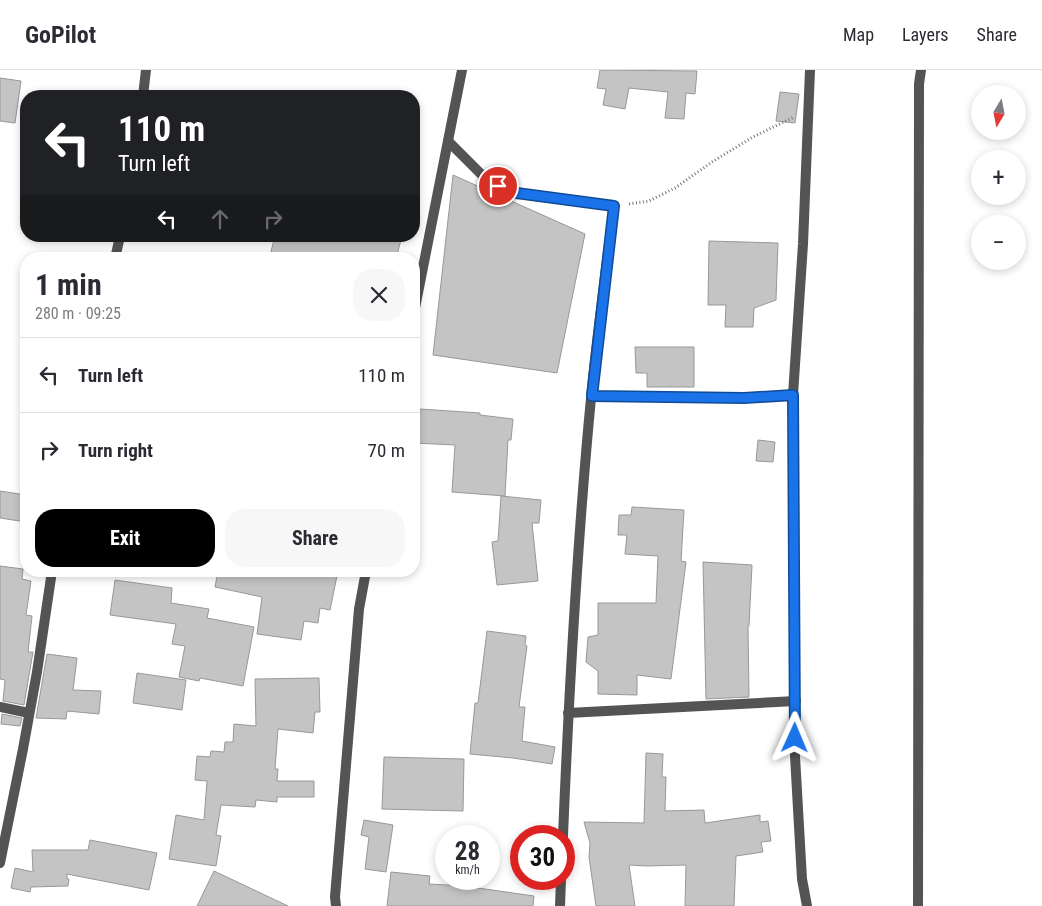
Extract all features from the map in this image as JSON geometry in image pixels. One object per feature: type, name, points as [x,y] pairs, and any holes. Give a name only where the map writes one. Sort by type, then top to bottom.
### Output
[{"type":"street","points":[[144,90],[146,70]]},
{"type":"street","points":[[420,283],[462,70]]},
{"type":"street","points":[[807,906],[802,879],[795,756],[793,395],[804,244],[810,70]]},
{"type":"street","points":[[918,906],[919,104],[921,70]]},
{"type":"street","points":[[448,141],[487,180],[509,192],[614,206],[582,500],[568,713],[563,825]]},
{"type":"street","points":[[592,396],[744,398],[793,395]]},
{"type":"street","points":[[0,863],[37,672],[51,577]]},
{"type":"street","points":[[336,906],[334,896],[359,609],[365,577]]},
{"type":"street","points":[[568,713],[796,701]]},
{"type":"street","points":[[0,707],[29,713]]},
{"type":"street","points":[[560,906],[561,890]]},
{"type":"path","points":[[614,206],[649,201],[676,188],[712,162],[753,137],[808,110]]},
{"type":"building","points":[[600,70],[697,71],[695,94],[686,93],[684,119],[665,118],[668,92],[629,88],[625,109],[603,105],[606,89],[597,88]]},
{"type":"building","points":[[0,78],[21,81],[15,123],[0,121]]},
{"type":"building","points":[[780,92],[799,94],[795,123],[776,121]]},
{"type":"building","points":[[453,175],[585,234],[557,373],[433,355]]},
{"type":"building","points":[[709,241],[778,243],[776,300],[754,308],[753,327],[725,327],[726,305],[708,305]]},
{"type":"building","points":[[273,242],[400,242],[398,252],[271,252]]},
{"type":"building","points":[[635,347],[694,347],[694,387],[647,387],[647,373],[636,373]]},
{"type":"building","points":[[420,409],[480,413],[480,415],[513,419],[511,440],[508,440],[505,496],[452,492],[455,445],[420,443]]},
{"type":"building","points":[[758,440],[775,442],[773,462],[756,461]]},
{"type":"building","points":[[0,491],[20,494],[20,521],[0,518]]},
{"type":"building","points":[[501,496],[541,500],[539,523],[532,523],[538,581],[497,585],[492,542],[498,541]]},
{"type":"building","points":[[632,507],[684,510],[681,561],[686,562],[671,679],[637,675],[637,695],[598,694],[598,671],[586,662],[588,637],[598,635],[598,603],[656,603],[658,556],[625,554],[627,535],[618,535],[619,515],[631,515]]},
{"type":"building","points":[[703,562],[752,565],[748,626],[749,697],[706,699]]},
{"type":"building","points":[[0,566],[20,569],[20,577],[31,581],[26,615],[32,616],[28,652],[33,652],[24,705],[3,701],[5,680],[0,679]]},
{"type":"building","points":[[217,577],[337,577],[330,610],[320,608],[318,623],[304,621],[301,640],[257,634],[262,597],[215,587]]},
{"type":"building","points":[[115,580],[172,588],[171,603],[209,609],[207,618],[254,627],[243,686],[200,678],[199,681],[179,677],[185,646],[172,644],[176,624],[110,615]]},
{"type":"building","points":[[487,631],[526,636],[525,645],[527,646],[519,707],[525,707],[522,741],[555,747],[552,764],[470,754],[475,703],[478,703]]},
{"type":"building","points":[[47,654],[77,658],[73,690],[101,691],[99,714],[67,711],[66,719],[36,718]]},
{"type":"building","points":[[137,673],[186,680],[182,710],[133,703]]},
{"type":"building","points":[[319,678],[320,712],[315,712],[313,733],[278,729],[275,769],[278,769],[277,781],[314,781],[314,797],[277,797],[277,802],[256,800],[255,807],[221,805],[216,835],[221,836],[216,866],[169,859],[176,815],[204,820],[207,781],[195,780],[197,756],[210,757],[211,751],[224,752],[225,742],[233,742],[234,724],[256,726],[255,679]]},
{"type":"building","points":[[2,714],[22,718],[20,726],[1,724]]},
{"type":"building","points":[[646,753],[663,754],[662,777],[666,777],[665,811],[704,810],[705,823],[760,815],[760,822],[768,821],[771,841],[761,842],[763,852],[736,856],[734,906],[685,906],[686,865],[629,865],[635,906],[596,906],[589,857],[590,843],[584,822],[644,823]]},
{"type":"building","points":[[384,757],[464,759],[463,811],[382,809]]},
{"type":"building","points":[[364,820],[393,825],[386,872],[365,869],[369,837],[361,835]]},
{"type":"building","points":[[90,840],[157,853],[149,890],[67,874],[67,879],[69,879],[68,886],[31,887],[30,892],[11,888],[15,868],[33,872],[32,850],[88,850]]},
{"type":"building","points":[[214,871],[288,906],[197,906]]},
{"type":"building","points":[[391,872],[430,876],[429,884],[435,884],[435,890],[492,890],[534,896],[533,906],[387,906]]},
{"type":"route","points":[[498,186],[509,192],[614,206],[592,396],[744,398],[793,395],[795,738]]}]
